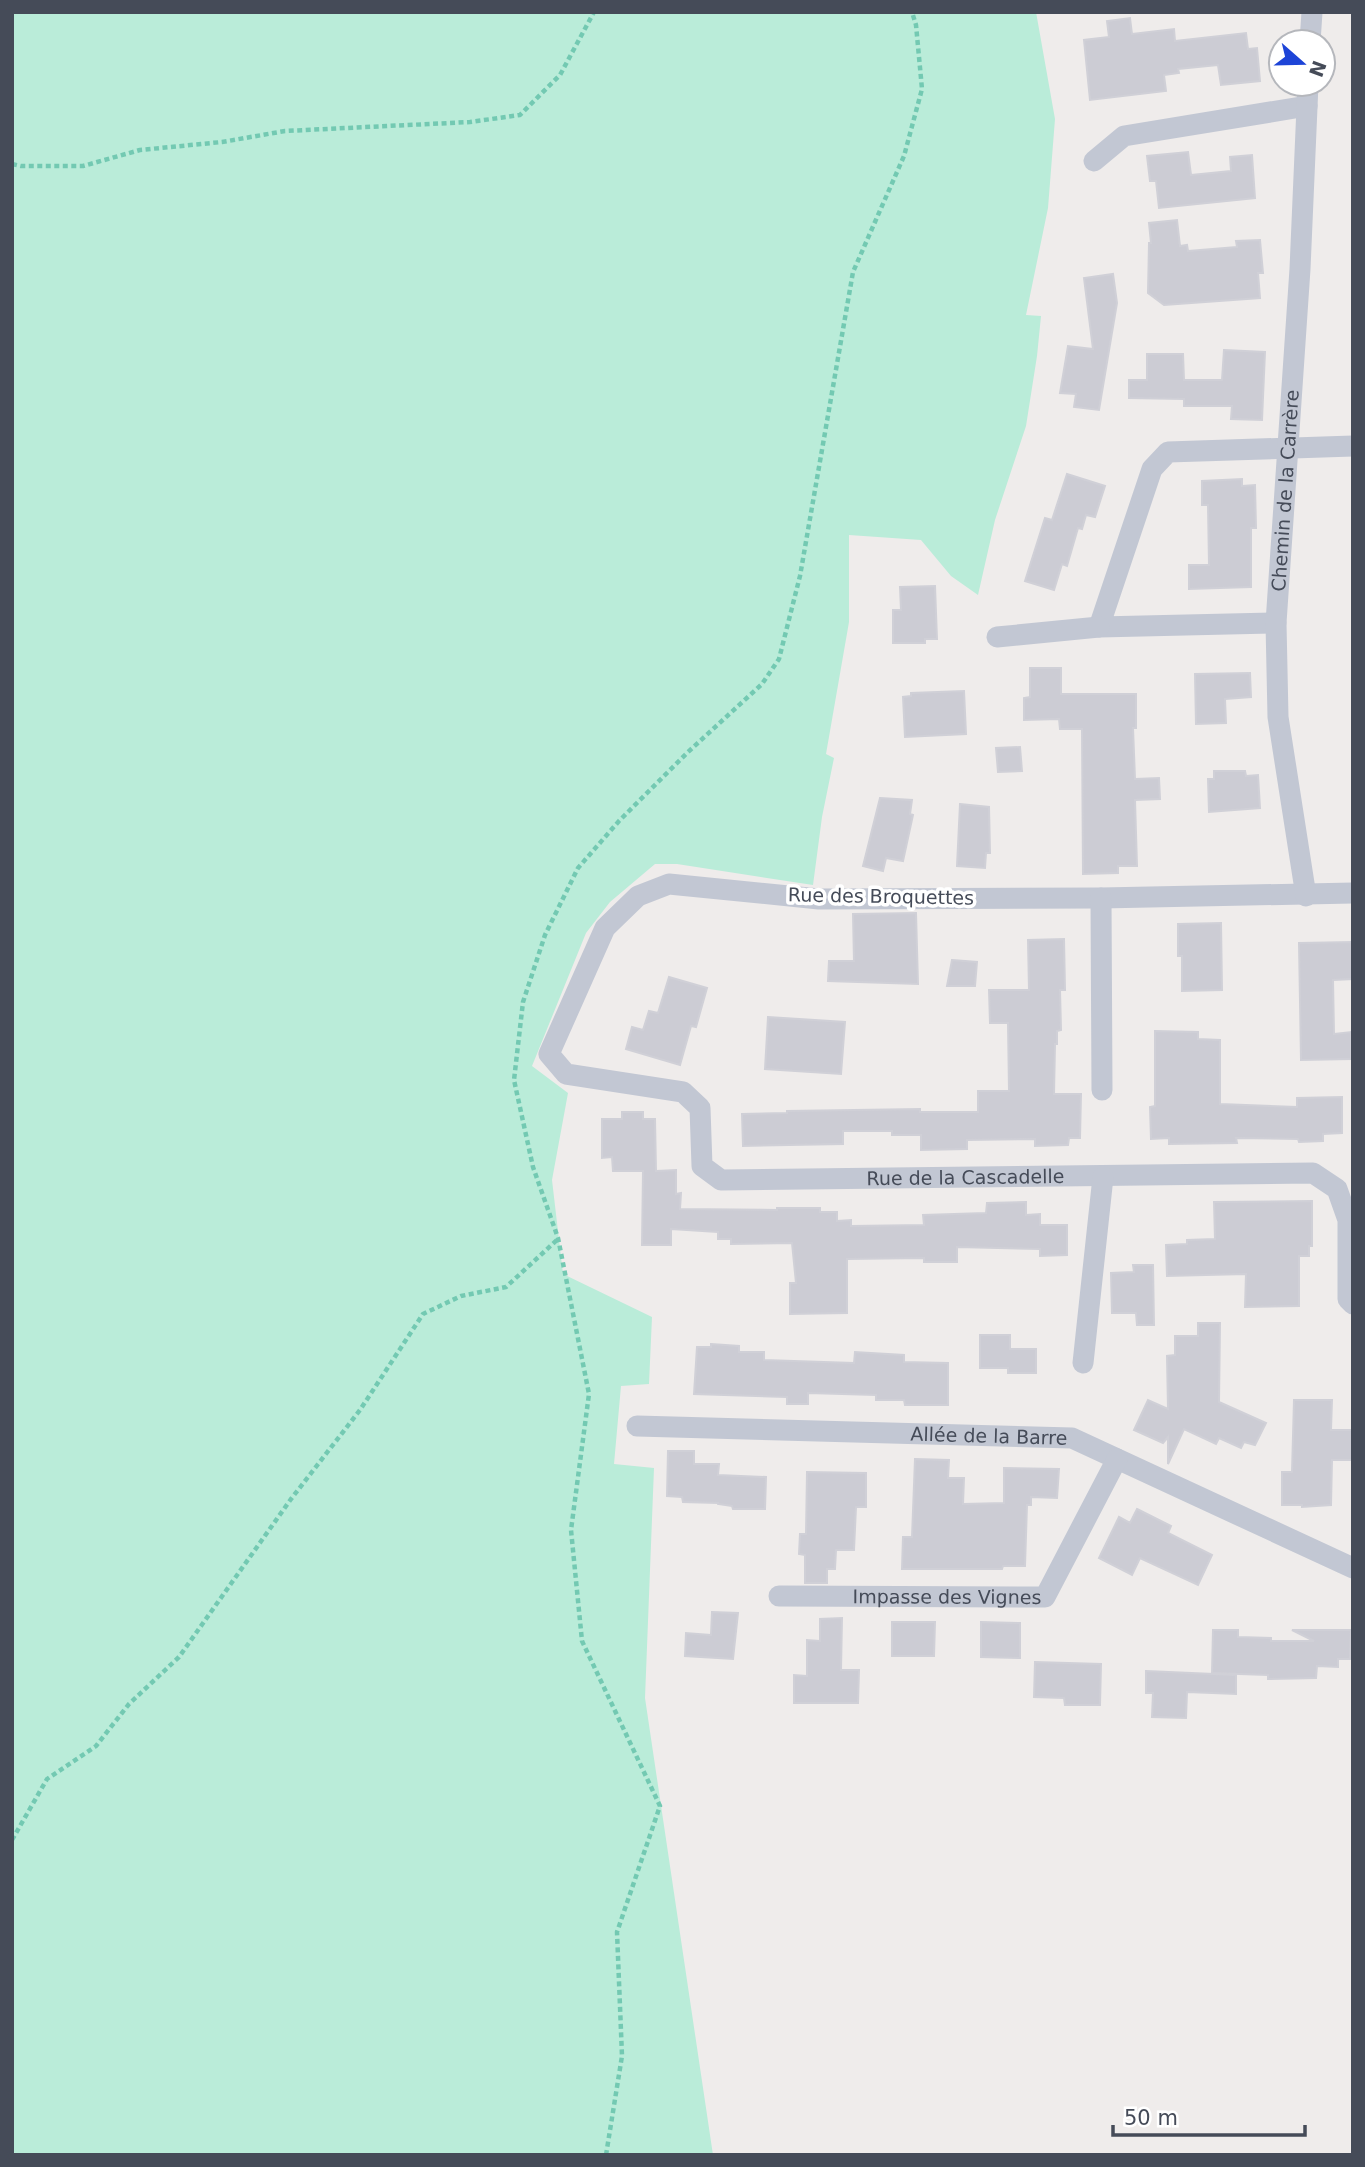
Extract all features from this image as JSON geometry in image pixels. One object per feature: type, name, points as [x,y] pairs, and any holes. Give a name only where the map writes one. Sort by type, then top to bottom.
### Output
[{"type":"street","name":"Chemin de la Carrère","points":[[1306,895],[1279,717],[1276,623],[1300,269],[1307,98]]},
{"type":"street","points":[[1094,161],[1124,136],[1307,106]]},
{"type":"street","points":[[1099,627],[1152,469],[1168,452],[1353,446]]},
{"type":"street","points":[[997,637],[1099,627],[1276,623]]},
{"type":"street","name":"Rue des Broquettes","points":[[549,1054],[605,928],[638,896],[669,884],[819,899],[1101,898],[1353,893]]},
{"type":"street","points":[[1101,898],[1102,1090]]},
{"type":"street","name":"Rue de la Cascadelle","points":[[549,1054],[566,1074],[683,1092],[700,1108],[702,1166],[722,1180],[1312,1173],[1337,1189],[1348,1220],[1348,1299],[1353,1304]]},
{"type":"street","points":[[1083,1363],[1103,1177]]},
{"type":"street","name":"Allée de la Barre","points":[[637,1426],[1072,1438],[1353,1568]]},
{"type":"street","name":"Impasse des Vignes","points":[[779,1596],[1045,1597],[1117,1459]]},
{"type":"path","points":[[12,163],[21,166],[83,166],[140,150],[222,142],[285,131],[470,122],[520,115],[560,75],[594,12]]},
{"type":"path","points":[[12,1840],[47,1779],[96,1746],[129,1704],[180,1657],[291,1499],[360,1410],[423,1314],[461,1296],[506,1287],[558,1238]]},
{"type":"green space","points":[[12,12],[1036,12],[1055,119],[1048,208],[1026,315],[1041,316],[1026,426],[995,520],[978,595],[951,576],[921,540],[849,535],[849,622],[826,754],[834,758],[822,817],[813,885],[677,864],[655,864],[610,902],[586,933],[532,1066],[568,1093],[552,1180],[563,1274],[652,1317],[649,1384],[621,1386],[614,1464],[654,1468],[645,1698],[713,2155],[12,2155]]},
{"type":"building","points":[[1130,18],[1132,34],[1174,29],[1175,41],[1246,33],[1248,49],[1257,48],[1260,81],[1221,85],[1218,65],[1178,69],[1179,73],[1164,75],[1166,91],[1090,100],[1084,40],[1109,37],[1107,21]]},
{"type":"building","points":[[1188,152],[1191,175],[1231,171],[1230,157],[1252,155],[1255,198],[1159,208],[1156,181],[1150,181],[1147,156]]},
{"type":"building","points":[[1177,220],[1180,246],[1187,245],[1188,251],[1237,247],[1236,241],[1260,240],[1263,273],[1258,273],[1260,298],[1164,305],[1148,293],[1151,243],[1149,223]]},
{"type":"building","points":[[1113,274],[1117,303],[1099,410],[1074,407],[1076,394],[1060,393],[1068,346],[1093,349],[1084,278]]},
{"type":"building","points":[[1224,350],[1265,352],[1262,420],[1231,419],[1232,406],[1184,406],[1184,399],[1129,398],[1129,380],[1147,380],[1147,354],[1183,354],[1184,380],[1222,380]]},
{"type":"building","points":[[1067,474],[1105,486],[1095,517],[1086,515],[1082,529],[1078,528],[1067,566],[1062,564],[1054,590],[1025,581],[1045,518],[1052,520]]},
{"type":"building","points":[[1242,479],[1242,486],[1255,485],[1256,528],[1251,528],[1251,587],[1189,589],[1189,565],[1209,565],[1208,505],[1202,505],[1202,481]]},
{"type":"building","points":[[935,586],[937,639],[925,639],[925,643],[893,643],[893,610],[901,610],[900,587]]},
{"type":"building","points":[[1030,668],[1061,668],[1061,694],[1136,694],[1136,728],[1133,728],[1135,779],[1159,778],[1160,799],[1135,800],[1137,866],[1118,866],[1118,873],[1083,874],[1082,729],[1060,729],[1059,719],[1024,720],[1024,698],[1030,697]]},
{"type":"building","points":[[1250,673],[1251,697],[1225,699],[1226,723],[1196,724],[1195,674]]},
{"type":"building","points":[[964,691],[966,734],[905,737],[903,697],[911,696],[911,693]]},
{"type":"building","points":[[1020,747],[1022,771],[998,772],[996,748]]},
{"type":"building","points":[[1214,771],[1245,771],[1246,776],[1258,775],[1260,808],[1209,812],[1208,779],[1214,779]]},
{"type":"building","points":[[880,798],[912,800],[910,814],[913,815],[903,861],[886,858],[883,871],[863,866]]},
{"type":"building","points":[[960,804],[989,807],[990,853],[986,853],[985,868],[957,866]]},
{"type":"building","points":[[916,913],[918,984],[828,981],[829,961],[854,961],[853,914]]},
{"type":"building","points":[[1221,923],[1222,990],[1182,991],[1178,924]]},
{"type":"building","points":[[1064,939],[1065,990],[1060,990],[1061,1030],[1057,1031],[1055,1044],[1054,1094],[1081,1094],[1080,1138],[1069,1138],[1068,1145],[1035,1146],[1035,1139],[967,1140],[967,1149],[921,1150],[921,1135],[892,1135],[892,1131],[843,1131],[843,1144],[743,1146],[742,1114],[920,1109],[920,1112],[978,1112],[978,1091],[1009,1091],[1008,1023],[990,1023],[989,990],[1029,990],[1028,940]]},
{"type":"building","points":[[1353,942],[1353,979],[1333,980],[1334,1034],[1351,1032],[1351,1059],[1301,1060],[1299,943]]},
{"type":"building","points":[[952,960],[977,962],[975,986],[947,986]]},
{"type":"building","points":[[669,977],[707,988],[696,1027],[691,1026],[680,1065],[626,1049],[632,1027],[643,1030],[649,1011],[658,1013]]},
{"type":"building","points":[[768,1017],[845,1022],[841,1074],[765,1069]]},
{"type":"building","points":[[1155,1031],[1198,1032],[1198,1039],[1220,1040],[1220,1104],[1297,1107],[1297,1098],[1342,1097],[1342,1133],[1323,1134],[1323,1141],[1299,1142],[1298,1139],[1236,1138],[1237,1143],[1169,1144],[1169,1138],[1151,1139],[1150,1107],[1155,1106]]},
{"type":"building","points":[[622,1112],[643,1112],[643,1119],[655,1119],[656,1171],[676,1170],[676,1194],[681,1193],[680,1209],[820,1208],[820,1212],[837,1212],[837,1221],[851,1220],[851,1226],[924,1225],[923,1215],[986,1213],[987,1203],[1026,1202],[1026,1215],[1040,1214],[1040,1225],[1067,1225],[1067,1255],[1040,1256],[1040,1249],[957,1247],[957,1262],[924,1262],[924,1258],[847,1259],[847,1313],[790,1314],[790,1283],[796,1283],[792,1243],[731,1244],[731,1239],[718,1239],[718,1232],[671,1229],[671,1245],[642,1245],[643,1171],[613,1171],[612,1157],[602,1158],[602,1119],[622,1119]]},
{"type":"building","points":[[1312,1201],[1312,1246],[1309,1246],[1309,1256],[1299,1256],[1299,1306],[1245,1307],[1246,1274],[1167,1276],[1166,1245],[1187,1244],[1187,1240],[1215,1239],[1214,1202]]},
{"type":"building","points":[[1133,1265],[1153,1265],[1154,1325],[1137,1325],[1136,1313],[1112,1313],[1111,1273],[1134,1272]]},
{"type":"building","points":[[1198,1323],[1220,1323],[1219,1402],[1266,1423],[1255,1445],[1244,1442],[1241,1448],[1219,1438],[1216,1444],[1184,1429],[1168,1464],[1168,1437],[1163,1443],[1134,1430],[1148,1400],[1168,1409],[1167,1356],[1175,1355],[1175,1336],[1198,1336]]},
{"type":"building","points":[[980,1335],[1010,1335],[1010,1349],[1036,1349],[1036,1373],[1008,1373],[1008,1368],[980,1368]]},
{"type":"building","points":[[711,1344],[739,1346],[739,1352],[764,1352],[764,1360],[854,1363],[855,1352],[904,1355],[904,1362],[948,1363],[948,1405],[905,1405],[904,1400],[876,1400],[876,1395],[808,1393],[808,1404],[787,1404],[787,1397],[694,1394],[697,1347],[711,1347]]},
{"type":"building","points":[[1294,1400],[1332,1400],[1331,1430],[1353,1430],[1353,1460],[1332,1460],[1331,1505],[1282,1505],[1282,1472],[1292,1472]]},
{"type":"building","points":[[668,1451],[694,1451],[694,1464],[719,1464],[718,1475],[766,1477],[765,1509],[733,1509],[732,1506],[718,1503],[683,1502],[682,1497],[667,1496]]},
{"type":"building","points":[[915,1459],[949,1460],[948,1478],[964,1478],[963,1504],[1004,1503],[1004,1468],[1059,1469],[1057,1498],[1031,1497],[1031,1505],[1027,1505],[1025,1566],[1003,1566],[1002,1569],[902,1569],[903,1537],[912,1537]]},
{"type":"building","points":[[807,1472],[866,1473],[866,1507],[856,1507],[854,1550],[836,1550],[835,1569],[827,1569],[827,1583],[805,1583],[805,1555],[799,1554],[800,1534],[806,1534]]},
{"type":"building","points":[[1137,1509],[1171,1526],[1168,1533],[1212,1555],[1198,1585],[1140,1558],[1132,1575],[1099,1558],[1119,1517],[1130,1523]]},
{"type":"building","points":[[712,1612],[738,1613],[733,1659],[685,1656],[686,1633],[711,1635]]},
{"type":"building","points":[[842,1618],[841,1670],[859,1670],[858,1703],[794,1703],[794,1675],[807,1676],[807,1640],[820,1641],[820,1619]]},
{"type":"building","points":[[892,1622],[935,1622],[934,1656],[892,1656]]},
{"type":"building","points":[[981,1622],[1020,1623],[1020,1658],[981,1657]]},
{"type":"building","points":[[1213,1630],[1238,1630],[1238,1637],[1271,1638],[1271,1641],[1314,1641],[1292,1630],[1351,1630],[1350,1659],[1338,1659],[1338,1667],[1317,1666],[1316,1678],[1268,1679],[1268,1675],[1212,1673]]},
{"type":"building","points":[[1035,1662],[1101,1664],[1100,1705],[1065,1705],[1064,1698],[1034,1697]]},
{"type":"building","points":[[1146,1671],[1236,1675],[1236,1694],[1187,1692],[1186,1718],[1152,1717],[1153,1693],[1146,1693]]}]
